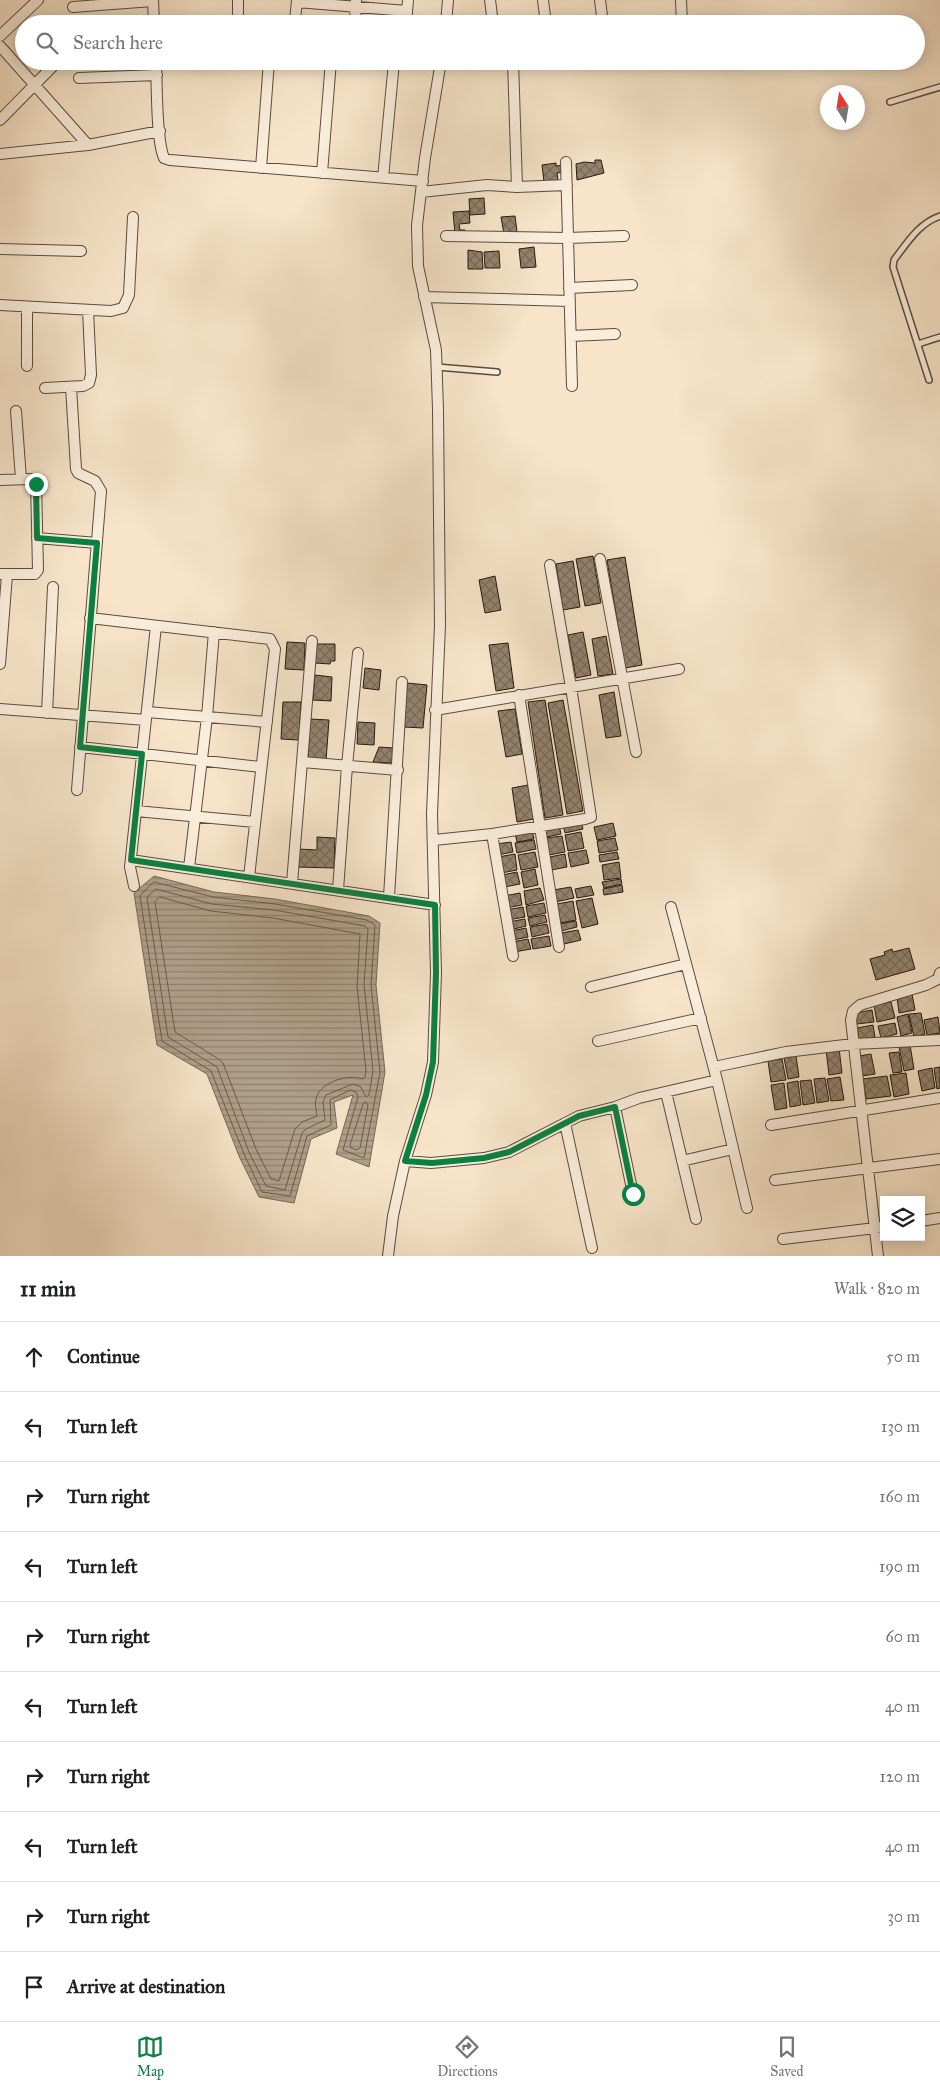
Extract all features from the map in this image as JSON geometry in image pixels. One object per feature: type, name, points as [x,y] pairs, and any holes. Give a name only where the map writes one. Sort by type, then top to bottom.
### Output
[{"type":"street","points":[[22,15],[38,0]]},
{"type":"street","points":[[238,0],[238,13]]},
{"type":"street","points":[[407,15],[408,0]]},
{"type":"street","points":[[447,15],[448,0]]},
{"type":"street","points":[[490,0],[492,15]]},
{"type":"street","points":[[543,0],[545,15]]},
{"type":"street","points":[[600,0],[602,15]]},
{"type":"street","points":[[681,0],[682,15]]},
{"type":"street","points":[[73,7],[153,1],[154,15]]},
{"type":"street","points":[[296,15],[297,1],[356,4],[408,11]]},
{"type":"street","points":[[0,36],[15,22]]},
{"type":"street","points":[[0,46],[15,63]]},
{"type":"street","points":[[22,70],[88,145]]},
{"type":"street","points":[[0,120],[49,70]]},
{"type":"street","points":[[157,70],[162,152],[164,158],[170,160],[383,178],[422,187],[567,185]]},
{"type":"street","points":[[261,168],[268,70]]},
{"type":"street","points":[[322,173],[330,70]]},
{"type":"street","points":[[383,178],[393,70]]},
{"type":"street","points":[[388,1256],[393,1216],[405,1161],[426,1095],[433,1062],[436,973],[432,814],[440,625],[437,367],[436,350],[424,297],[418,258],[417,226],[440,70]]},
{"type":"street","points":[[513,70],[517,187]]},
{"type":"street","points":[[79,78],[157,75]]},
{"type":"street","points":[[0,154],[88,145],[160,131]]},
{"type":"street","points":[[566,162],[572,386]]},
{"type":"street","points":[[0,305],[119,311],[127,303],[133,217]]},
{"type":"street","points":[[446,236],[568,238],[624,236]]},
{"type":"street","points":[[0,249],[81,251]]},
{"type":"street","points":[[569,288],[632,285]]},
{"type":"street","points":[[424,297],[570,300]]},
{"type":"street","points":[[26,307],[27,366]]},
{"type":"street","points":[[45,388],[83,386],[89,383],[91,376],[88,310]]},
{"type":"street","points":[[570,336],[615,334]]},
{"type":"street","points":[[71,387],[76,469],[78,473],[95,481],[101,491],[77,790]]},
{"type":"street","points":[[16,411],[21,479]]},
{"type":"street","points":[[0,480],[31,479],[36,482],[37,538],[36,572],[4,574],[0,664]]},
{"type":"street","points":[[37,538],[97,543]]},
{"type":"street","points":[[600,559],[636,752]]},
{"type":"street","points":[[434,840],[492,834],[591,817],[550,565]]},
{"type":"street","points":[[47,713],[54,588]]},
{"type":"street","points":[[90,618],[270,639],[274,643],[275,649],[248,877]]},
{"type":"street","points":[[134,886],[130,867],[156,626]]},
{"type":"street","points":[[189,868],[207,717],[214,632]]},
{"type":"street","points":[[292,883],[312,641]]},
{"type":"street","points":[[338,890],[358,653]]},
{"type":"street","points":[[435,710],[678,669]]},
{"type":"street","points":[[389,897],[402,682]]},
{"type":"street","points":[[519,695],[542,826],[559,947]]},
{"type":"street","points":[[0,709],[82,715],[207,717],[266,722]]},
{"type":"street","points":[[80,747],[261,767]]},
{"type":"street","points":[[302,762],[398,770]]},
{"type":"street","points":[[136,811],[195,818],[255,822]]},
{"type":"street","points":[[492,834],[513,956]]},
{"type":"street","points":[[131,860],[435,905]]},
{"type":"street","points":[[671,906],[714,1067],[747,1208]]},
{"type":"street","points":[[591,987],[686,964]]},
{"type":"street","points":[[878,1256],[879,1228],[868,1169],[851,1020],[853,1011],[860,1005],[926,985],[939,979]]},
{"type":"street","points":[[598,1041],[701,1018]]},
{"type":"street","points":[[714,1067],[786,1052],[853,1044],[940,1040]]},
{"type":"street","points":[[405,1161],[432,1163],[484,1158],[509,1152],[593,1111],[717,1080]]},
{"type":"street","points":[[666,1092],[696,1219]]},
{"type":"street","points":[[771,1125],[940,1098]]},
{"type":"street","points":[[615,1107],[633,1194]]},
{"type":"street","points":[[565,1123],[592,1248]]},
{"type":"street","points":[[682,1160],[733,1149]]},
{"type":"street","points":[[775,1180],[940,1159]]},
{"type":"street","points":[[925,1220],[940,1218]]},
{"type":"street","points":[[783,1239],[879,1228]]},
{"type":"lane","points":[[890,102],[940,87]]},
{"type":"lane","points":[[929,380],[893,267],[894,260],[922,225],[928,220],[940,216]]},
{"type":"lane","points":[[918,344],[940,336]]},
{"type":"lane","points":[[437,367],[497,372]]},
{"type":"water","points":[[154,876],[214,892],[275,899],[369,916],[380,923],[376,985],[385,1072],[369,1167],[336,1154],[353,1095],[334,1102],[337,1128],[311,1139],[294,1203],[259,1197],[239,1156],[207,1074],[157,1045],[134,893]]},
{"type":"building","points":[[595,160],[601,160],[604,173],[577,180],[576,164],[584,162],[595,163]]},
{"type":"building","points":[[556,163],[556,166],[564,165],[565,172],[557,173],[558,180],[544,182],[542,165]]},
{"type":"building","points":[[484,198],[485,214],[470,215],[469,199]]},
{"type":"building","points":[[469,211],[470,223],[459,224],[460,230],[465,230],[464,233],[455,234],[453,212]]},
{"type":"building","points":[[515,216],[517,232],[504,234],[501,217]]},
{"type":"building","points":[[534,247],[536,267],[521,268],[519,249]]},
{"type":"building","points":[[468,250],[482,252],[483,269],[468,269]]},
{"type":"building","points":[[499,251],[500,268],[485,268],[484,252]]},
{"type":"building","points":[[593,556],[601,603],[585,606],[576,559]]},
{"type":"building","points":[[625,557],[642,665],[625,668],[607,560]]},
{"type":"building","points":[[573,561],[580,607],[563,610],[556,564]]},
{"type":"building","points":[[495,576],[501,610],[485,613],[479,580]]},
{"type":"building","points":[[583,632],[591,675],[576,678],[568,635]]},
{"type":"building","points":[[606,636],[613,674],[598,676],[592,639]]},
{"type":"building","points":[[287,642],[305,643],[304,670],[285,669]]},
{"type":"building","points":[[508,643],[514,688],[496,691],[489,645]]},
{"type":"building","points":[[316,644],[335,644],[335,661],[331,661],[330,664],[315,663]]},
{"type":"building","points":[[365,668],[381,670],[379,690],[363,688]]},
{"type":"building","points":[[315,675],[332,677],[331,701],[313,700]]},
{"type":"building","points":[[407,683],[427,685],[423,728],[404,727]]},
{"type":"building","points":[[614,692],[621,736],[606,738],[599,695]]},
{"type":"building","points":[[545,700],[563,815],[545,818],[528,702]]},
{"type":"building","points":[[563,700],[583,811],[567,814],[548,703]]},
{"type":"building","points":[[283,702],[301,702],[299,740],[281,739]]},
{"type":"building","points":[[515,709],[522,754],[506,757],[498,711]]},
{"type":"building","points":[[310,719],[329,720],[326,761],[308,759]]},
{"type":"building","points":[[358,722],[375,723],[374,745],[357,744]]},
{"type":"building","points":[[379,747],[394,748],[392,763],[373,762]]},
{"type":"building","points":[[528,785],[534,819],[517,822],[512,788]]},
{"type":"building","points":[[581,821],[583,829],[565,833],[563,824]]},
{"type":"building","points":[[613,823],[616,836],[597,840],[594,827]]},
{"type":"building","points":[[559,825],[561,834],[546,837],[544,827]]},
{"type":"building","points":[[532,830],[534,839],[517,842],[515,833]]},
{"type":"building","points":[[581,832],[584,848],[568,851],[565,835]]},
{"type":"building","points":[[562,836],[565,852],[549,855],[546,838]]},
{"type":"building","points":[[317,837],[335,838],[334,868],[297,867],[298,849],[317,850]]},
{"type":"building","points":[[615,838],[618,850],[599,853],[597,841]]},
{"type":"building","points":[[534,840],[536,849],[517,853],[515,843]]},
{"type":"building","points":[[511,842],[513,852],[498,855],[496,844]]},
{"type":"building","points":[[586,850],[589,863],[571,867],[568,853]]},
{"type":"building","points":[[535,852],[538,867],[521,870],[518,855]]},
{"type":"building","points":[[617,852],[619,859],[600,862],[599,855]]},
{"type":"building","points":[[515,854],[517,870],[501,873],[498,857]]},
{"type":"building","points":[[565,854],[567,867],[551,870],[549,857]]},
{"type":"building","points":[[619,862],[621,878],[604,880],[602,865]]},
{"type":"building","points":[[535,869],[538,885],[524,888],[521,872]]},
{"type":"building","points":[[517,872],[520,884],[504,887],[502,875]]},
{"type":"building","points":[[621,879],[622,884],[604,888],[602,882]]},
{"type":"building","points":[[622,885],[623,892],[604,895],[603,889]]},
{"type":"building","points":[[591,886],[594,895],[577,898],[575,889]]},
{"type":"building","points":[[571,887],[574,898],[555,902],[553,890]]},
{"type":"building","points":[[540,888],[544,900],[526,905],[524,891]]},
{"type":"building","points":[[520,893],[522,905],[506,908],[504,896]]},
{"type":"building","points":[[592,898],[598,924],[582,928],[576,901]]},
{"type":"building","points":[[573,901],[576,920],[560,923],[557,904]]},
{"type":"building","points":[[544,903],[546,913],[528,917],[526,906]]},
{"type":"building","points":[[523,907],[525,917],[508,920],[506,910]]},
{"type":"building","points":[[545,915],[547,922],[530,926],[528,918]]},
{"type":"building","points":[[525,919],[526,926],[510,930],[508,922]]},
{"type":"building","points":[[576,921],[577,927],[561,931],[559,924]]},
{"type":"building","points":[[547,924],[549,933],[532,937],[530,927]]},
{"type":"building","points":[[526,928],[528,937],[513,940],[511,931]]},
{"type":"building","points":[[578,930],[581,940],[564,944],[561,933]]},
{"type":"building","points":[[549,936],[551,946],[533,949],[531,939]]},
{"type":"building","points":[[528,939],[531,949],[514,952],[512,942]]},
{"type":"building","points":[[909,948],[915,969],[876,980],[870,959],[885,955],[884,952],[892,949],[893,952]]},
{"type":"building","points":[[912,994],[915,1010],[899,1013],[897,997]]},
{"type":"building","points":[[891,1002],[895,1018],[877,1022],[874,1005]]},
{"type":"building","points":[[872,1010],[874,1022],[857,1024],[855,1013]]},
{"type":"building","points":[[921,1013],[925,1034],[914,1037],[909,1014]]},
{"type":"building","points":[[908,1014],[912,1033],[901,1036],[897,1017]]},
{"type":"building","points":[[938,1017],[940,1033],[927,1035],[924,1020]]},
{"type":"building","points":[[895,1023],[897,1034],[881,1038],[878,1026]]},
{"type":"building","points":[[873,1025],[875,1037],[859,1040],[857,1028]]},
{"type":"building","points":[[910,1045],[914,1069],[904,1071],[899,1047]]},
{"type":"building","points":[[839,1048],[842,1073],[829,1075],[826,1049]]},
{"type":"building","points":[[899,1052],[902,1072],[893,1073],[889,1053]]},
{"type":"building","points":[[871,1054],[875,1074],[862,1076],[859,1056]]},
{"type":"building","points":[[796,1056],[799,1077],[788,1079],[784,1058]]},
{"type":"building","points":[[782,1059],[786,1080],[771,1082],[768,1061]]},
{"type":"building","points":[[940,1067],[940,1088],[937,1089],[934,1068]]},
{"type":"building","points":[[932,1068],[935,1088],[922,1091],[918,1071]]},
{"type":"building","points":[[906,1073],[909,1094],[894,1097],[890,1075]]},
{"type":"building","points":[[887,1076],[891,1096],[866,1099],[863,1079]]},
{"type":"building","points":[[840,1077],[844,1100],[831,1101],[827,1079]]},
{"type":"building","points":[[825,1078],[829,1101],[817,1103],[814,1079]]},
{"type":"building","points":[[811,1080],[815,1103],[803,1105],[800,1081]]},
{"type":"building","points":[[798,1081],[801,1105],[790,1107],[787,1083]]},
{"type":"building","points":[[784,1083],[787,1108],[775,1110],[771,1085]]},
{"type":"route","points":[[36,484],[37,538],[97,543],[80,747],[142,754],[131,860],[435,905],[436,973],[433,1062],[426,1095],[405,1161],[432,1163],[484,1158],[509,1152],[579,1116],[615,1107],[633,1194]]}]
